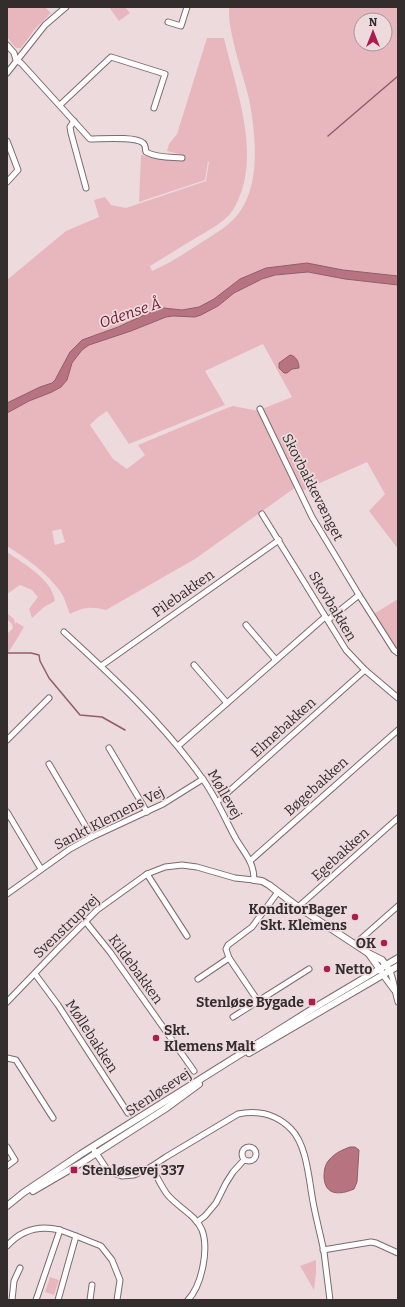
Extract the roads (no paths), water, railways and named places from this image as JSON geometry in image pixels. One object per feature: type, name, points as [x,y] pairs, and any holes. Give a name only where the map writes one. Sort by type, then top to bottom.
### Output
[{"type":"street","points":[[7,74],[16,60],[45,25],[66,7]]},
{"type":"street","points":[[168,22],[181,26],[187,7]]},
{"type":"street","points":[[7,45],[14,53],[16,60],[21,63],[90,139],[132,139],[143,142],[146,152],[151,155],[182,158]]},
{"type":"street","points":[[60,105],[111,57],[165,74],[154,108]]},
{"type":"street","points":[[74,121],[70,127],[71,133],[86,188]]},
{"type":"street","points":[[7,141],[18,170],[7,182]]},
{"type":"street","name":"Skovbakkevænget","points":[[260,409],[312,517],[358,595],[394,650],[398,653]]},
{"type":"street","name":"Skovbakken","points":[[262,514],[346,650],[365,670],[398,698]]},
{"type":"street","name":"Pilebakken","points":[[101,666],[279,540]]},
{"type":"street","points":[[178,746],[276,660],[358,595]]},
{"type":"street","points":[[246,626],[276,660]]},
{"type":"street","name":"Møllevej","points":[[64,632],[152,716],[178,746],[203,779],[217,802],[236,840],[253,867],[254,880]]},
{"type":"street","points":[[194,665],[227,703]]},
{"type":"street","name":"Elmebakken","points":[[217,802],[365,670]]},
{"type":"street","points":[[7,740],[49,698]]},
{"type":"street","name":"Bøgebakken","points":[[250,861],[398,730]]},
{"type":"street","points":[[109,748],[147,812]]},
{"type":"street","points":[[49,764],[92,836]]},
{"type":"street","name":"Sankt Klemens Vej","points":[[7,894],[70,849],[92,836],[169,801],[203,779]]},
{"type":"street","points":[[7,812],[41,869]]},
{"type":"street","name":"Egebakken","points":[[298,907],[398,818]]},
{"type":"street","name":"Svenstrupvej","points":[[7,1002],[97,910],[147,874],[165,867],[182,865],[197,867],[235,878],[254,880]]},
{"type":"street","points":[[147,874],[187,936]]},
{"type":"street","points":[[254,880],[262,881],[269,885],[298,907],[368,953],[382,960],[393,978],[394,991]]},
{"type":"street","points":[[258,1001],[229,958],[226,949],[228,945],[252,926],[278,892]]},
{"type":"street","points":[[355,944],[398,906]]},
{"type":"street","name":"Kildebakken","points":[[85,921],[110,952],[194,1071]]},
{"type":"street","points":[[368,953],[394,991],[398,1002]]},
{"type":"street","points":[[198,979],[229,958]]},
{"type":"street","name":"Stenløsevej","points":[[7,1206],[206,1075],[398,958]]},
{"type":"street","name":"Stenløsevej","points":[[94,1150],[165,1109],[226,1067],[398,966]]},
{"type":"street","points":[[233,1017],[309,969]]},
{"type":"street","name":"Møllebakken","points":[[35,974],[58,1005],[128,1113]]},
{"type":"street","points":[[7,1058],[16,1060],[53,1118]]},
{"type":"street","points":[[94,1150],[108,1171],[122,1176],[134,1175],[151,1167],[238,1114],[252,1112],[266,1114],[279,1120],[291,1129],[300,1141],[323,1250],[330,1300]]},
{"type":"street","points":[[7,1147],[15,1160],[7,1166]]},
{"type":"street","points":[[197,1222],[216,1204],[233,1172],[244,1160]]},
{"type":"street","points":[[151,1167],[167,1194],[197,1222],[202,1229],[204,1242],[203,1266],[200,1277],[188,1300]]},
{"type":"street","points":[[7,1246],[13,1239],[27,1230],[44,1227],[60,1230],[101,1246],[112,1260],[120,1280],[117,1300]]},
{"type":"street","points":[[36,1300],[60,1230]]},
{"type":"street","points":[[58,1300],[76,1236]]},
{"type":"street","points":[[323,1250],[371,1242],[398,1253]]},
{"type":"street","points":[[12,1300],[14,1281],[20,1268]]},
{"type":"street","points":[[90,1300],[92,1285]]},
{"type":"waterway","points":[[328,136],[398,76]]},
{"type":"waterway","points":[[7,653],[31,653],[39,655],[40,661],[49,678],[80,715],[102,717],[125,730]]},
{"type":"place","name":"KonditorBager Skt. Klemens","points":[[355,917]]},
{"type":"place","name":"OK","points":[[384,943]]},
{"type":"place","name":"Netto","points":[[327,969]]},
{"type":"place","name":"Stenløse Bygade","points":[[312,1002]]},
{"type":"place","name":"Skt. Klemens Malt","points":[[156,1038]]},
{"type":"place","name":"Stenløsevej 337","points":[[74,1170]]},
{"type":"water label","name":"Odense Å","points":[[130,313]]}]
